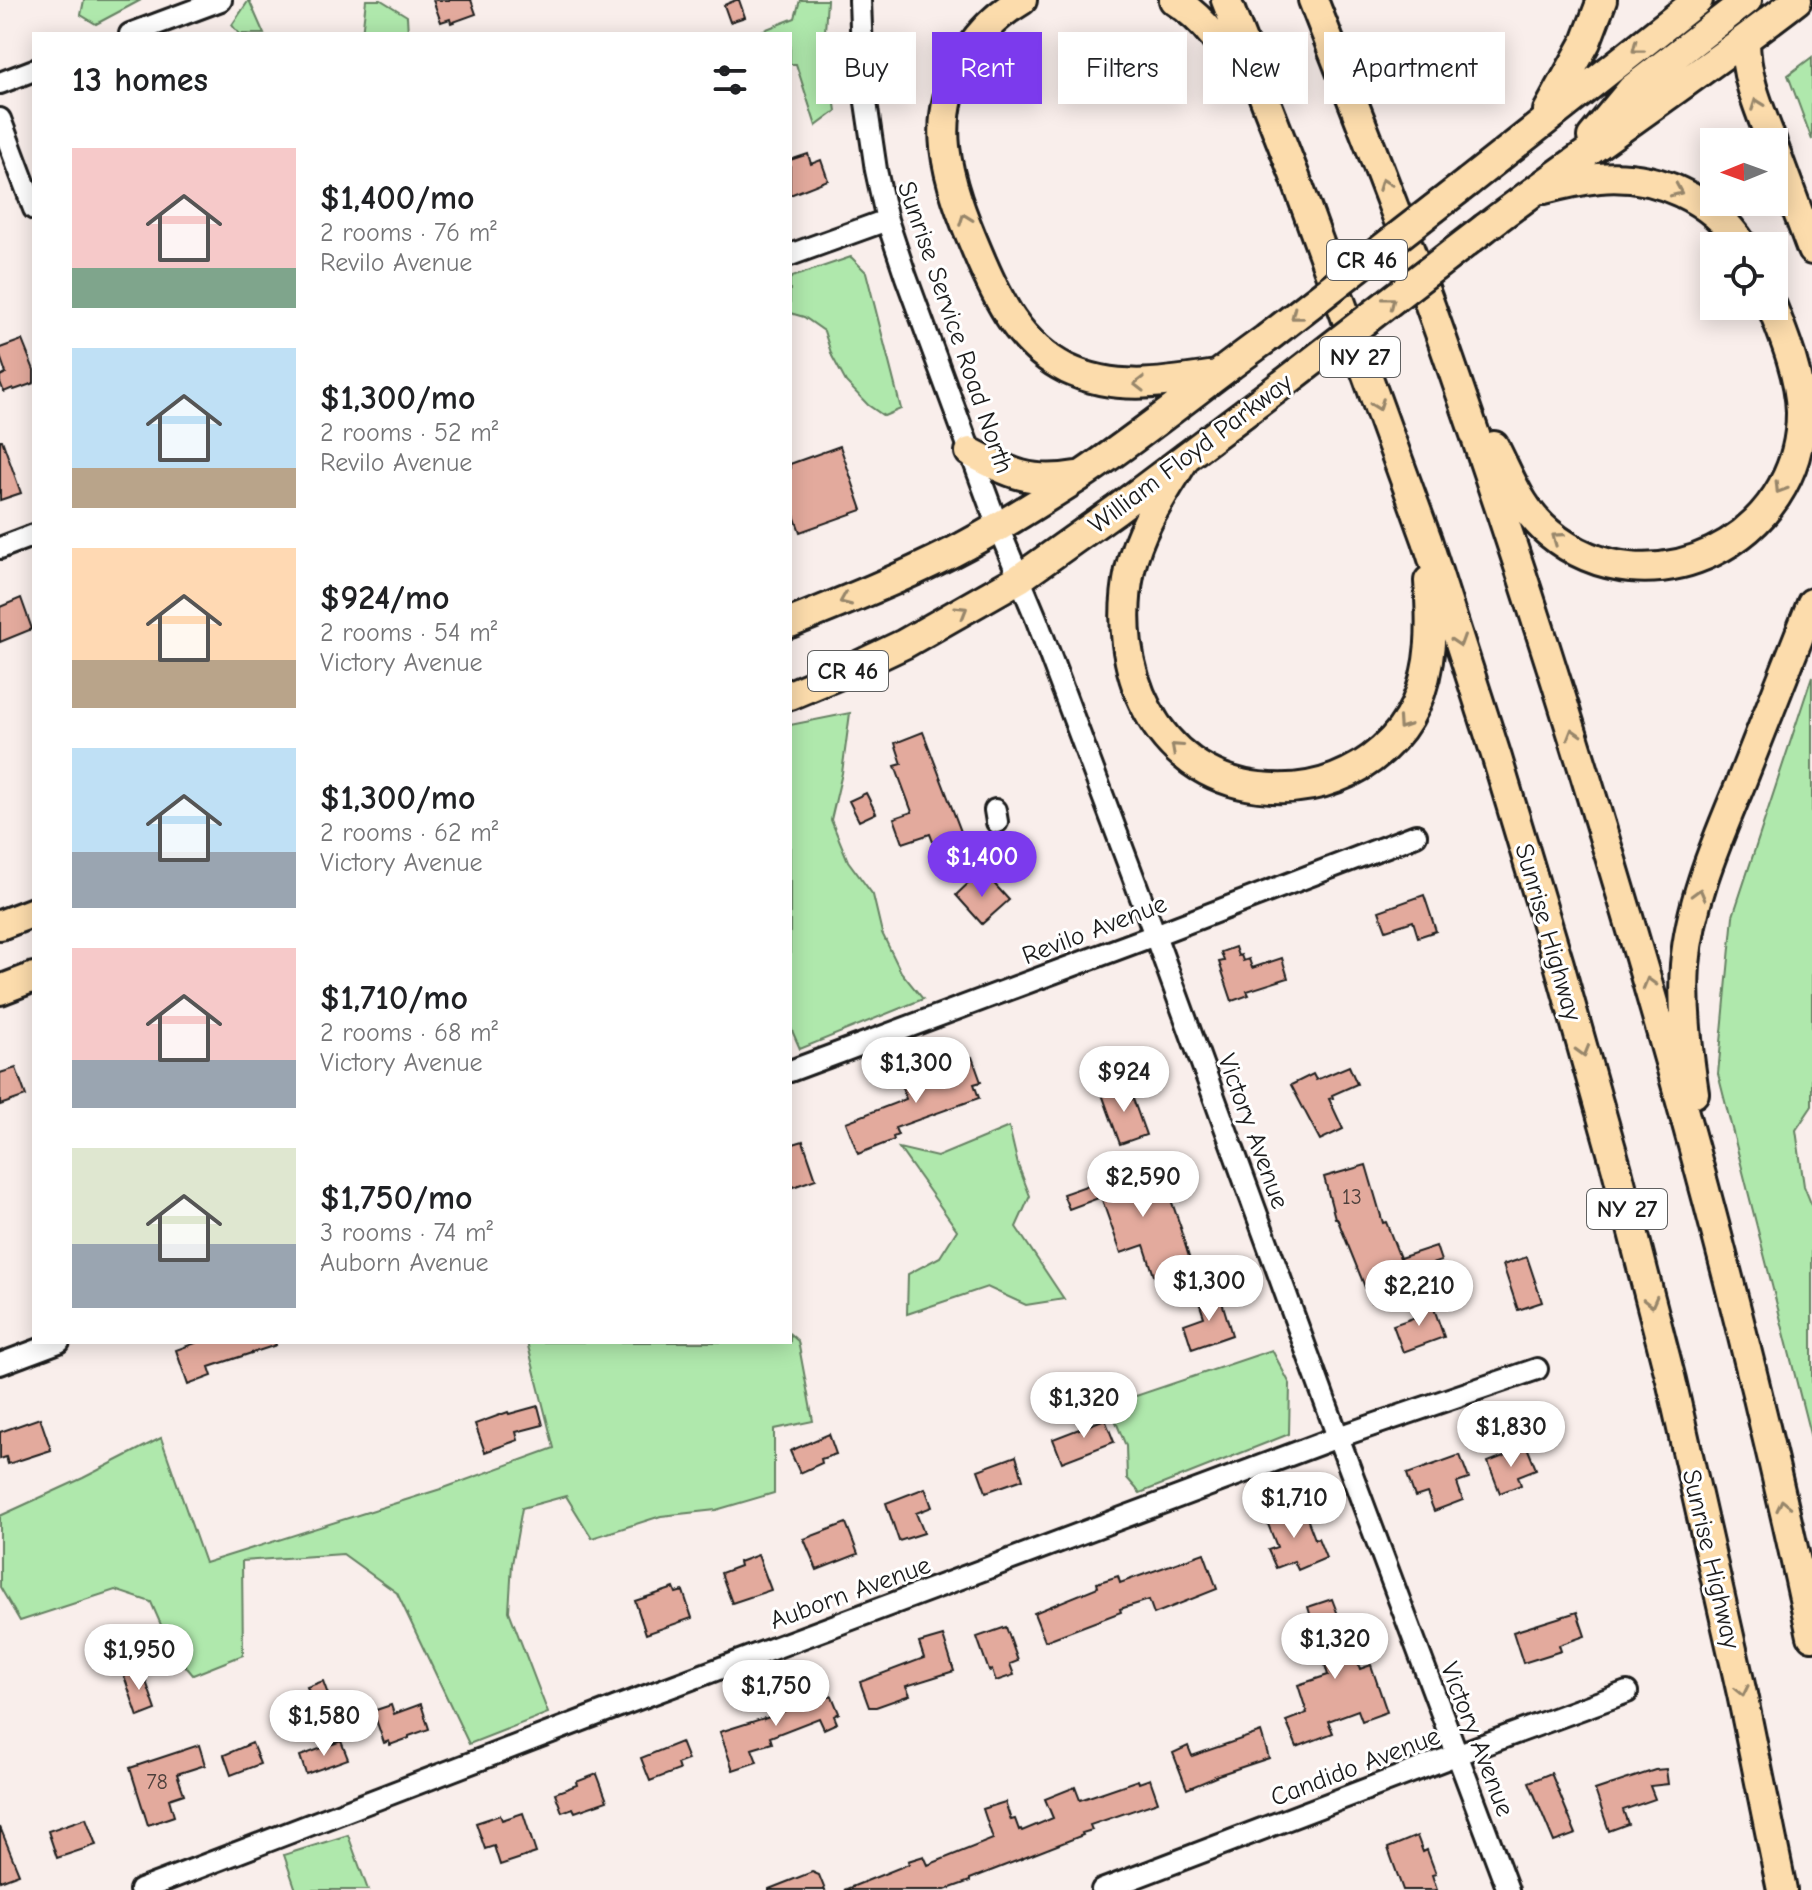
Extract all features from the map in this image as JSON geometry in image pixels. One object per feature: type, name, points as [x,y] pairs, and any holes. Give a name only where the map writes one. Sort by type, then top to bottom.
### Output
[{"type":"highway","points":[[1022,0],[1005,10],[970,48],[953,80],[946,113],[945,147],[952,181],[971,237],[1002,306],[1021,333],[1042,353],[1096,380],[1140,385],[1216,375]]},
{"type":"highway","points":[[1174,0],[1197,17],[1220,44],[1294,174]]},
{"type":"highway","name":"Sunrise Highway","points":[[1226,0],[1294,174],[1427,540],[1559,964],[1678,1409],[1720,1589],[1782,1890]]},
{"type":"highway","name":"NY 27","points":[[1315,0],[1450,362],[1562,700],[1649,982],[1769,1445],[1812,1636]]},
{"type":"highway","points":[[1540,125],[1586,42],[1602,0]]},
{"type":"highway","name":"William Floyd Parkway","points":[[792,622],[954,551],[1081,475],[1266,339],[1698,0]]},
{"type":"highway","points":[[1569,164],[1632,89],[1747,0]]},
{"type":"highway","name":"William Floyd Parkway","points":[[792,694],[904,644],[1020,578],[1283,384],[1569,164],[1797,0]]},
{"type":"highway","points":[[1745,40],[1749,76],[1767,128]]},
{"type":"highway","points":[[1534,191],[1602,178],[1650,181],[1697,200],[1732,232]]},
{"type":"highway","points":[[1788,186],[1812,250]]},
{"type":"highway","points":[[1450,362],[1518,496],[1538,523],[1565,544],[1607,563],[1637,567],[1671,566],[1710,554],[1746,532],[1787,479],[1801,412],[1793,367],[1777,320]]},
{"type":"highway","points":[[970,452],[1025,477],[1052,479],[1081,475]]},
{"type":"highway","points":[[1186,457],[1148,519],[1136,549],[1126,593],[1125,639],[1141,700],[1164,737],[1196,764],[1230,781],[1283,789],[1321,784],[1359,768],[1391,742],[1414,708],[1426,671],[1431,631],[1427,540]]},
{"type":"highway","points":[[1706,1193],[1687,1042],[1685,992],[1688,943],[1711,857],[1812,603]]},
{"type":"highway","points":[[0,925],[32,913]]},
{"type":"highway","points":[[0,990],[32,978]]},
{"type":"street","points":[[135,32],[221,0]]},
{"type":"street","name":"Sunrise Service Road North","points":[[860,0],[865,98],[887,220],[998,527]]},
{"type":"street","points":[[0,83],[32,71]]},
{"type":"street","points":[[0,119],[32,204]]},
{"type":"street","points":[[792,254],[887,220]]},
{"type":"street","name":"Victory Avenue","points":[[998,527],[1036,618],[1155,935],[1508,1890]]},
{"type":"street","points":[[0,548],[32,536]]},
{"type":"street","name":"Revilo Avenue","points":[[792,1070],[1416,835]]},
{"type":"street","points":[[0,1364],[54,1344]]},
{"type":"street","name":"Auborn Avenue","points":[[140,1890],[614,1708],[1338,1437],[1537,1369]]},
{"type":"street","name":"Candido Avenue","points":[[1102,1890],[1627,1692]]},
{"type":"green space","points":[[84,0],[141,0],[96,24],[81,15]]},
{"type":"green space","points":[[249,0],[263,32],[237,32],[232,25]]},
{"type":"green space","points":[[366,0],[381,0],[407,16],[408,32],[362,32]]},
{"type":"green space","points":[[800,0],[827,0],[825,32],[816,32],[816,104],[835,104],[836,111],[816,126],[796,64],[792,64],[792,32],[759,32],[795,18]]},
{"type":"green space","points":[[1812,57],[1812,140],[1788,75]]},
{"type":"green space","points":[[851,257],[866,272],[901,409],[884,416],[868,405],[846,382],[832,356],[824,331],[804,317],[792,314],[792,277]]},
{"type":"green space","points":[[1812,676],[1812,1106],[1796,1130],[1804,1186],[1812,1206],[1812,1442],[1718,1074],[1733,916]]},
{"type":"green space","points":[[850,713],[842,773],[831,820],[848,861],[873,895],[882,933],[901,972],[923,999],[800,1049],[792,1031],[792,725]]},
{"type":"green space","points":[[1009,1127],[1018,1165],[1030,1196],[1016,1227],[1064,1299],[1026,1305],[987,1287],[907,1314],[908,1274],[940,1257],[957,1230],[899,1148],[937,1157]]},
{"type":"green space","points":[[792,1336],[798,1341],[813,1421],[774,1429],[774,1493],[716,1510],[661,1516],[592,1538],[566,1496],[522,1508],[512,1564],[509,1611],[548,1713],[469,1744],[397,1593],[343,1554],[242,1561],[243,1655],[193,1675],[172,1650],[151,1602],[115,1590],[20,1621],[0,1587],[0,1516],[161,1438],[205,1563],[444,1488],[554,1448],[528,1344],[792,1344]]},
{"type":"green space","points":[[1272,1350],[1290,1384],[1289,1434],[1140,1493],[1127,1478],[1126,1446],[1109,1405]]},
{"type":"green space","points":[[348,1835],[368,1890],[296,1890],[284,1855]]},
{"type":"building","points":[[433,0],[471,0],[476,14],[451,23],[450,19],[441,22]]},
{"type":"building","points":[[739,0],[745,17],[730,22],[724,5]]},
{"type":"building","points":[[808,154],[811,164],[821,160],[828,180],[792,194],[792,159]]},
{"type":"building","points":[[22,340],[32,365],[32,384],[4,392],[0,376],[6,373],[0,348]]},
{"type":"building","points":[[0,440],[21,493],[0,500]]},
{"type":"building","points":[[840,446],[862,510],[800,532],[792,510],[792,463]]},
{"type":"building","points":[[21,598],[32,629],[0,642],[0,607]]},
{"type":"building","points":[[923,732],[971,858],[943,869],[930,834],[903,843],[894,818],[912,812],[895,766],[902,764],[895,743]]},
{"type":"building","points":[[866,793],[876,813],[859,821],[849,801]]},
{"type":"building","points":[[977,875],[981,886],[989,878],[1009,900],[982,924],[956,895]]},
{"type":"building","points":[[1424,895],[1436,931],[1418,937],[1413,921],[1386,930],[1379,911]]},
{"type":"building","points":[[1235,947],[1243,961],[1249,959],[1252,968],[1282,958],[1288,978],[1247,991],[1249,995],[1232,1001],[1219,962],[1224,961],[1221,952]]},
{"type":"building","points":[[972,1057],[981,1082],[974,1084],[979,1098],[895,1128],[898,1135],[893,1137],[894,1140],[858,1154],[846,1122],[906,1099],[901,1085],[953,1070],[951,1065]]},
{"type":"building","points":[[1349,1066],[1357,1084],[1329,1099],[1343,1129],[1320,1140],[1291,1085],[1313,1074],[1316,1080]]},
{"type":"building","points":[[16,1068],[26,1096],[0,1105],[0,1073]]},
{"type":"building","points":[[1128,1085],[1146,1135],[1120,1144],[1102,1094]]},
{"type":"building","points":[[803,1141],[816,1179],[792,1187],[792,1144]]},
{"type":"building","points":[[1165,1159],[1170,1174],[1164,1180],[1194,1273],[1157,1285],[1144,1245],[1121,1253],[1101,1197],[1069,1209],[1063,1194],[1103,1180],[1105,1184],[1151,1168],[1151,1164]]},
{"type":"building","points":[[1366,1165],[1383,1223],[1386,1222],[1400,1258],[1436,1246],[1441,1261],[1398,1275],[1403,1288],[1371,1302],[1335,1218],[1324,1177]]},
{"type":"building","points":[[1527,1257],[1542,1302],[1518,1310],[1503,1265]]},
{"type":"building","points":[[1219,1292],[1232,1335],[1192,1349],[1184,1324],[1204,1317],[1198,1299]]},
{"type":"building","points":[[1431,1300],[1444,1337],[1403,1352],[1393,1325],[1416,1317],[1412,1307]]},
{"type":"building","points":[[192,1344],[276,1345],[209,1367],[212,1376],[188,1385],[176,1350]]},
{"type":"building","points":[[538,1406],[543,1425],[516,1432],[518,1440],[485,1452],[475,1424],[508,1412]]},
{"type":"building","points":[[40,1418],[51,1450],[8,1464],[6,1457],[0,1459],[0,1432]]},
{"type":"building","points":[[1105,1419],[1114,1442],[1062,1462],[1053,1439]]},
{"type":"building","points":[[829,1434],[836,1454],[821,1459],[822,1463],[800,1473],[790,1451]]},
{"type":"building","points":[[1527,1447],[1536,1469],[1518,1476],[1521,1485],[1500,1493],[1488,1462]]},
{"type":"building","points":[[1460,1455],[1469,1479],[1457,1483],[1463,1500],[1434,1511],[1427,1493],[1415,1497],[1407,1474]]},
{"type":"building","points":[[1016,1456],[1023,1479],[986,1492],[978,1470]]},
{"type":"building","points":[[925,1488],[932,1507],[916,1513],[924,1533],[899,1541],[886,1503]]},
{"type":"building","points":[[1302,1505],[1326,1558],[1298,1570],[1294,1561],[1276,1568],[1268,1550],[1277,1547],[1266,1519]]},
{"type":"building","points":[[846,1523],[858,1554],[817,1570],[804,1539]]},
{"type":"building","points":[[1204,1553],[1217,1589],[1154,1614],[1149,1600],[1045,1641],[1034,1613],[1098,1587],[1097,1583],[1118,1576],[1120,1583]]},
{"type":"building","points":[[758,1555],[771,1590],[732,1603],[721,1573]]},
{"type":"building","points":[[674,1588],[676,1593],[683,1591],[692,1618],[646,1634],[635,1601]]},
{"type":"building","points":[[1332,1599],[1343,1628],[1346,1627],[1360,1669],[1371,1665],[1387,1712],[1362,1721],[1358,1710],[1328,1721],[1333,1733],[1297,1747],[1286,1721],[1307,1713],[1298,1685],[1328,1675],[1308,1607]]},
{"type":"building","points":[[1577,1612],[1585,1636],[1559,1645],[1561,1651],[1523,1663],[1513,1632]]},
{"type":"building","points":[[1006,1627],[1018,1661],[1010,1664],[1014,1675],[996,1681],[992,1670],[989,1671],[977,1637]]},
{"type":"building","points":[[943,1636],[954,1671],[906,1686],[910,1695],[869,1707],[860,1682],[924,1658],[919,1643]]},
{"type":"building","points":[[141,1667],[156,1710],[138,1717],[123,1673]]},
{"type":"building","points":[[323,1681],[330,1700],[315,1706],[307,1687]]},
{"type":"building","points":[[824,1692],[826,1698],[832,1696],[839,1713],[834,1716],[837,1723],[824,1729],[819,1718],[770,1737],[772,1743],[752,1749],[757,1762],[733,1770],[720,1732],[764,1719]]},
{"type":"building","points":[[421,1704],[429,1729],[390,1745],[389,1741],[384,1743],[373,1711],[391,1705],[394,1714]]},
{"type":"building","points":[[1261,1732],[1269,1758],[1187,1789],[1173,1753],[1188,1746],[1192,1756]]},
{"type":"building","points":[[341,1741],[348,1759],[306,1774],[300,1756]]},
{"type":"building","points":[[681,1742],[688,1760],[677,1764],[679,1770],[650,1781],[641,1758]]},
{"type":"building","points":[[252,1743],[260,1764],[231,1775],[224,1755]]},
{"type":"building","points":[[199,1745],[205,1765],[177,1774],[184,1794],[169,1799],[174,1816],[148,1825],[130,1768]]},
{"type":"building","points":[[1666,1769],[1668,1784],[1650,1786],[1655,1799],[1623,1810],[1628,1824],[1609,1831],[1595,1790]]},
{"type":"building","points":[[1551,1773],[1576,1834],[1554,1842],[1529,1782]]},
{"type":"building","points":[[597,1774],[607,1801],[575,1812],[573,1808],[562,1812],[555,1793]]},
{"type":"building","points":[[1150,1779],[1158,1802],[1090,1825],[1092,1830],[1083,1835],[970,1881],[945,1890],[844,1890],[909,1864],[908,1861],[924,1856],[928,1865],[993,1839],[983,1809],[1005,1802],[1011,1820],[1015,1819],[1022,1831],[1053,1818],[1045,1799],[1075,1787],[1080,1800],[1138,1780],[1139,1783]]},
{"type":"building","points":[[523,1813],[536,1853],[500,1865],[494,1846],[485,1849],[476,1823],[500,1815],[502,1820]]},
{"type":"building","points":[[86,1818],[96,1845],[57,1858],[48,1831]]},
{"type":"building","points":[[0,1827],[19,1874],[0,1881]]},
{"type":"building","points":[[1417,1836],[1423,1852],[1427,1850],[1436,1874],[1432,1875],[1437,1890],[1403,1890],[1388,1848]]},
{"type":"building","points":[[812,1872],[819,1875],[825,1890],[769,1890],[769,1889]]}]
